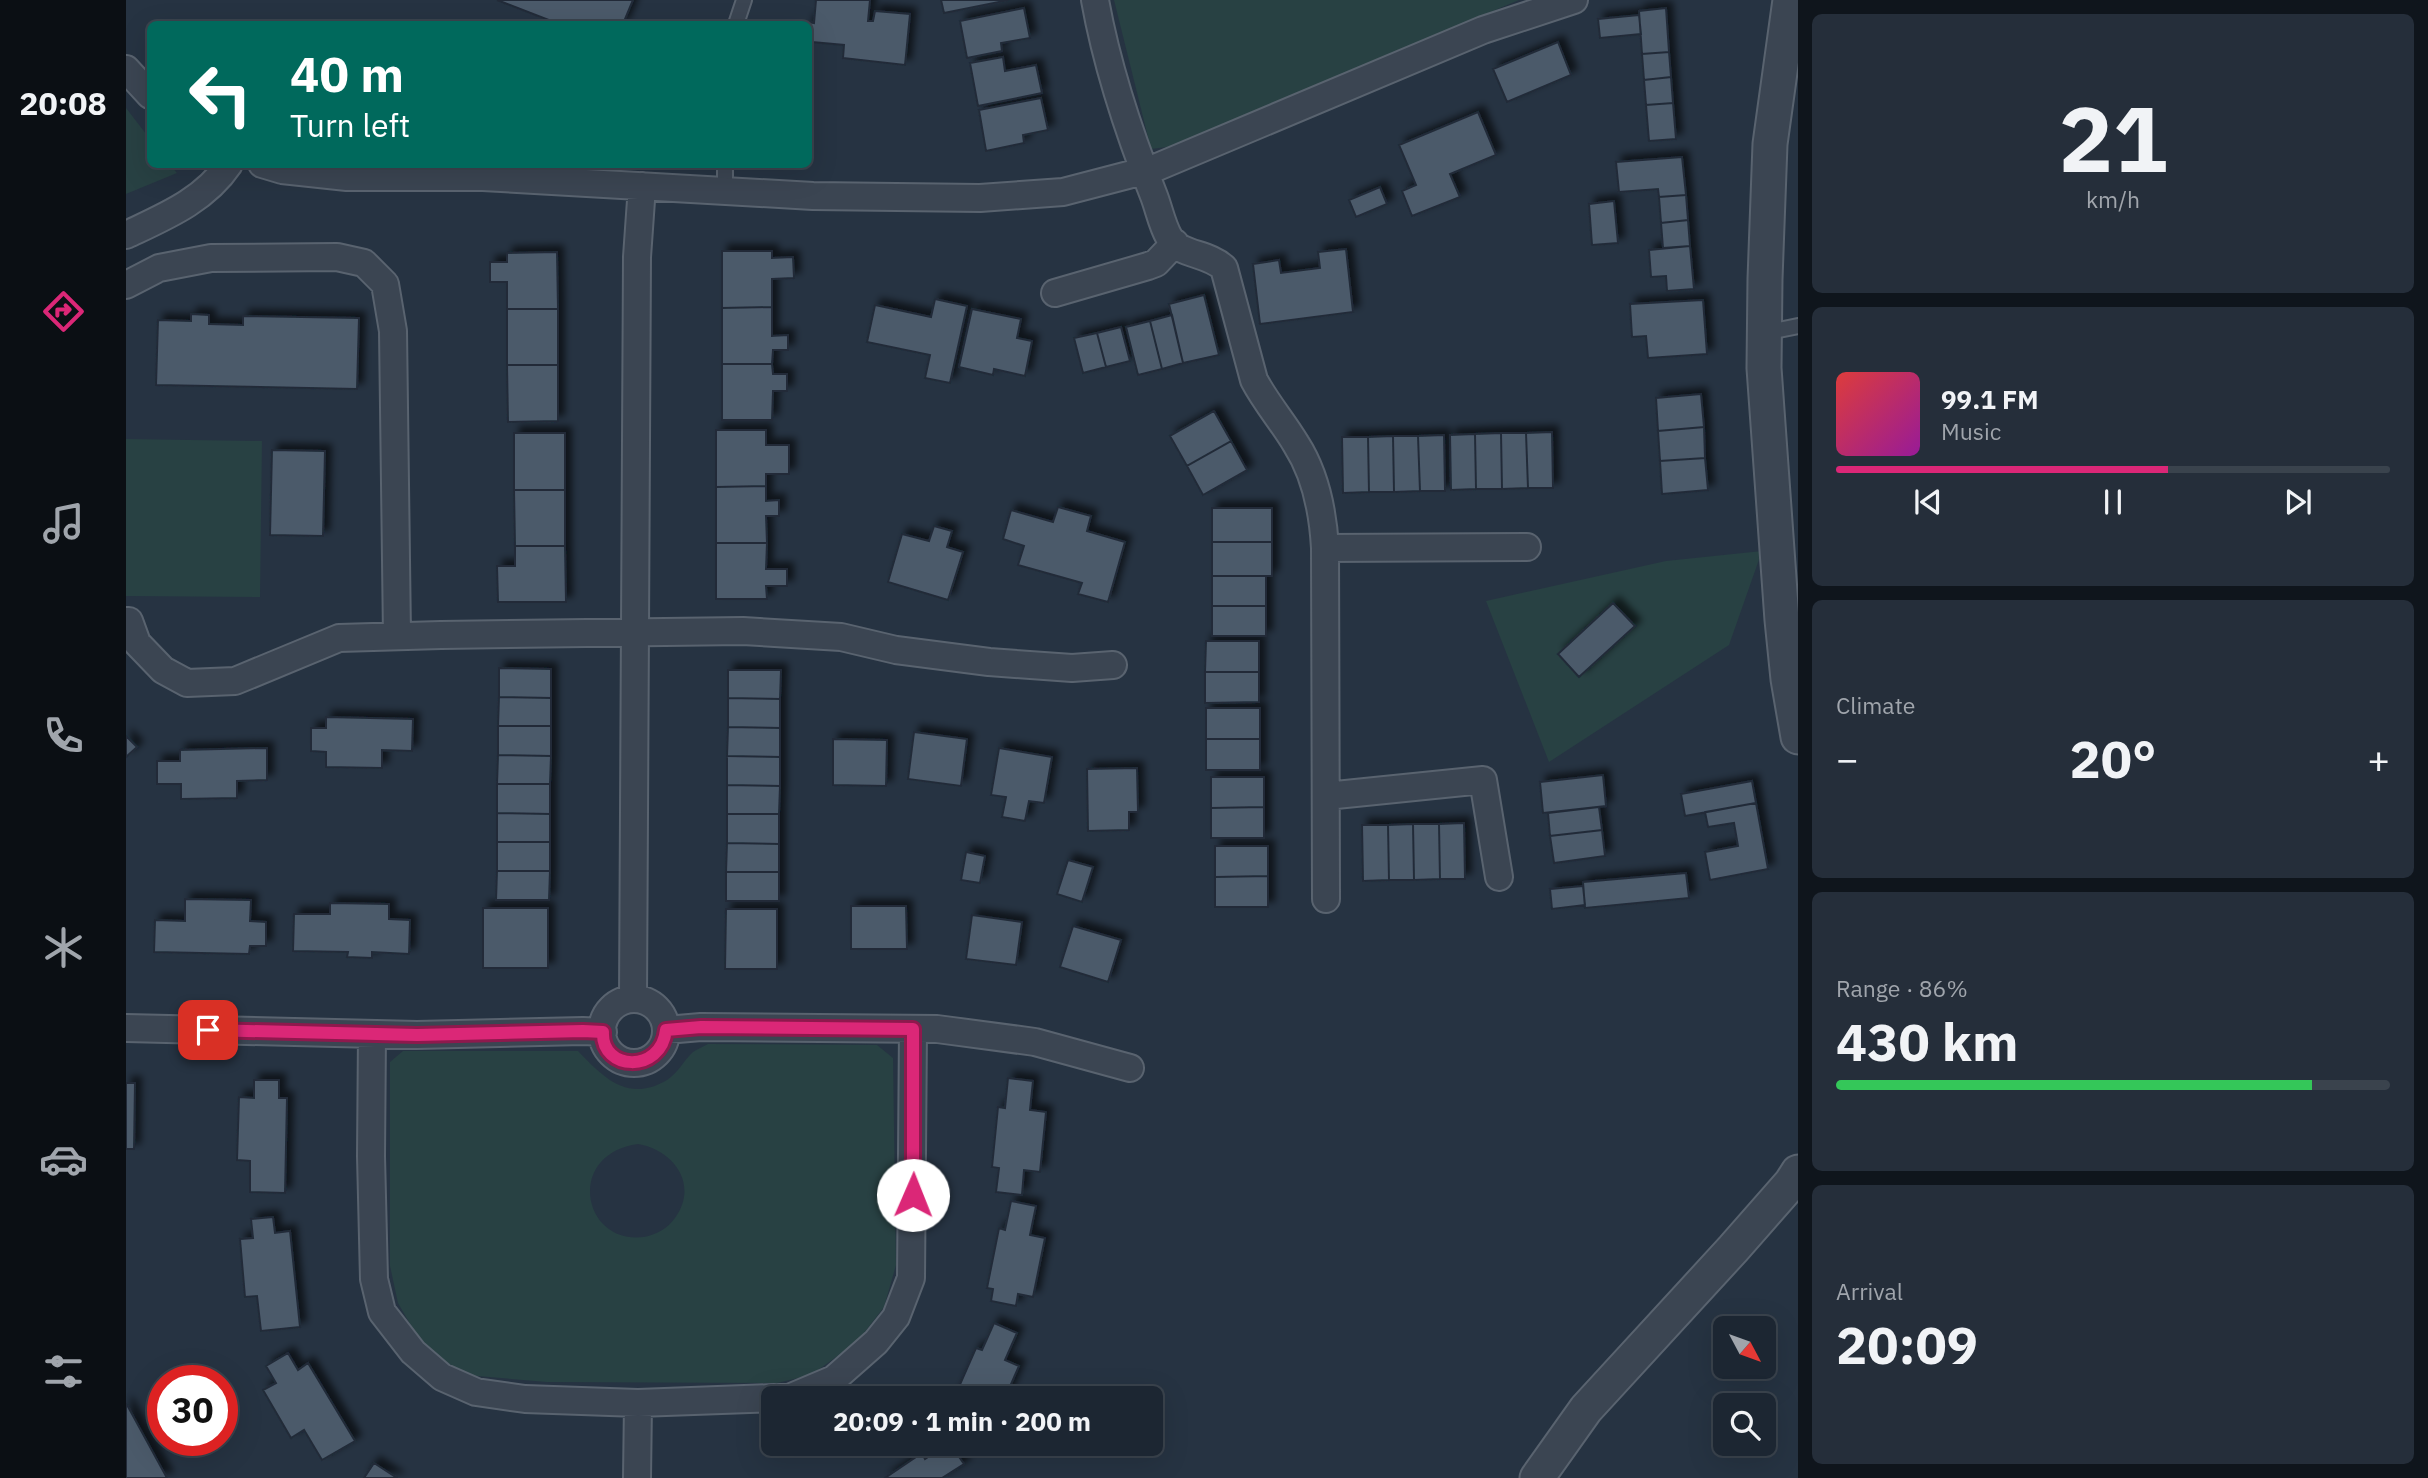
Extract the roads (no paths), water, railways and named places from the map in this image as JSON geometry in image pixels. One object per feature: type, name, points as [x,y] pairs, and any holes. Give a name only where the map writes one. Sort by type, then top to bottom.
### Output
[{"type":"street","points":[[1095,0],[1104,49],[1169,238],[1180,249],[1214,259],[1224,268],[1254,380],[1262,397],[1297,445],[1312,474],[1321,506],[1325,548],[1326,899]]},
{"type":"street","points":[[275,168],[346,177],[483,177],[813,196],[980,198],[1063,192],[1144,171],[1483,30],[1574,0]]},
{"type":"street","points":[[1790,0],[1770,144],[1764,368],[1782,620],[1798,737]]},
{"type":"street","points":[[126,69],[147,93]]},
{"type":"street","points":[[126,235],[197,199],[212,186],[226,168]]},
{"type":"street","points":[[633,998],[636,257],[642,186]]},
{"type":"street","points":[[1055,293],[1156,263],[1175,243]]},
{"type":"street","points":[[126,285],[159,268],[211,258],[337,257],[364,263],[385,284],[393,331],[397,636]]},
{"type":"street","points":[[1325,548],[1527,547]]},
{"type":"street","points":[[126,621],[137,643],[163,670],[187,684],[235,681],[339,638],[397,636],[743,631],[841,637],[896,650],[989,662],[1072,668],[1114,665]]},
{"type":"street","points":[[1326,796],[1483,780],[1499,877]]},
{"type":"street","points":[[633,998],[647,1001],[657,1007],[662,1014],[666,1030],[660,1050],[652,1058],[637,1063],[623,1061],[610,1052],[602,1039],[607,1012],[614,1005],[633,998]]},
{"type":"street","points":[[666,1030],[701,1027],[937,1029],[1035,1042],[1130,1068]]},
{"type":"street","points":[[126,1028],[372,1034],[603,1032]]},
{"type":"street","points":[[817,1386],[834,1379],[876,1342],[896,1317],[911,1278],[913,1029]]},
{"type":"street","points":[[372,1034],[374,1279],[382,1312],[413,1352],[442,1377],[476,1392],[525,1399],[638,1402],[761,1398]]},
{"type":"street","points":[[1537,1478],[1586,1409],[1733,1250],[1798,1172]]},
{"type":"street","points":[[637,1478],[638,1402]]},
{"type":"lane","points":[[737,21],[744,0]]},
{"type":"lane","points":[[725,168],[725,191]]},
{"type":"lane","points":[[1765,333],[1798,326]]}]
